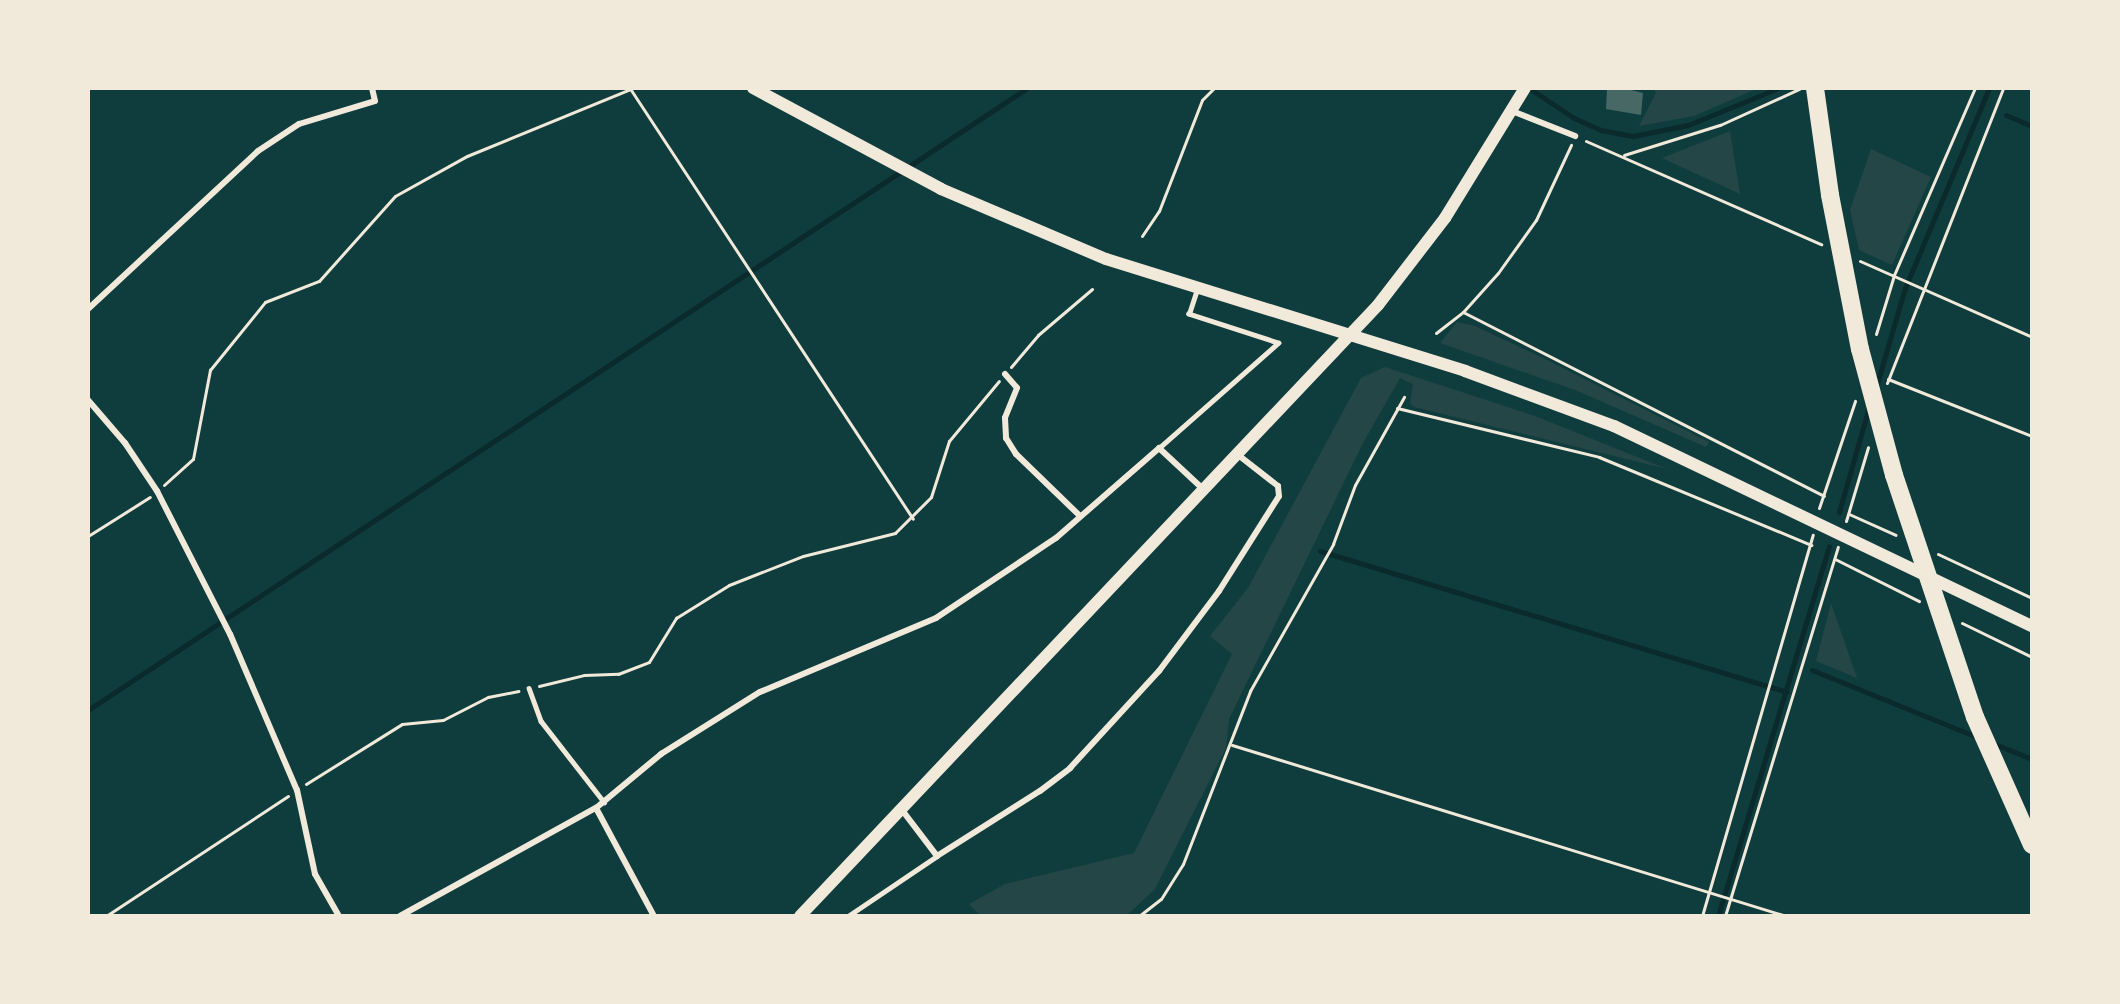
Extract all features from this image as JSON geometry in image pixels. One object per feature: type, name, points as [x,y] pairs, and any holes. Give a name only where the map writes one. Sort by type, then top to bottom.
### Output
[{"type":"highway","points":[[1815,88],[1830,195],[1860,349],[1894,475],[1975,717],[2031,845]]},
{"type":"main road","points":[[753,88],[941,189],[1106,259],[1515,388],[1614,426],[2031,626]]},
{"type":"main road","points":[[800,915],[1351,335],[1430,240],[1525,88]]},
{"type":"street","points":[[88,309],[258,151],[299,124],[375,101],[372,88]]},
{"type":"street","points":[[1512,111],[1575,136]]},
{"type":"street","points":[[1005,374],[1017,388],[1005,418],[1006,438],[1016,454],[1080,516]]},
{"type":"street","points":[[88,400],[125,443],[157,491],[230,634],[297,790],[315,874],[339,915]]},
{"type":"street","points":[[400,915],[596,808],[661,754],[760,692],[936,618],[1056,538],[1159,448],[1205,490]]},
{"type":"street","points":[[902,810],[937,856],[1040,791],[1070,768],[1159,671],[1219,591],[1279,496],[1278,486],[1239,455]]},
{"type":"street","points":[[596,808],[654,915]]},
{"type":"lane","points":[[1159,448],[1278,343],[1189,314],[1197,289]]},
{"type":"lane","points":[[529,688],[541,721],[604,802]]},
{"type":"lane","points":[[848,915],[937,856]]},
{"type":"path","points":[[1142,236],[1159,211],[1202,100],[1214,88]]},
{"type":"path","points":[[1622,155],[1720,126],[1799,88]]},
{"type":"path","points":[[1894,275],[1975,88]]},
{"type":"path","points":[[1885,389],[1921,287],[2002,88]]},
{"type":"path","points":[[88,536],[157,491],[193,459],[210,370],[265,302],[319,280],[394,196],[468,156],[632,89],[913,519]]},
{"type":"path","points":[[1436,333],[1463,312],[1498,273],[1536,220],[1575,136],[1825,246]]},
{"type":"path","points":[[1854,258],[2031,337]]},
{"type":"path","points":[[106,915],[402,724],[443,720],[488,697],[584,675],[618,674],[649,662],[676,618],[729,585],[793,559],[895,533],[913,519],[932,497],[949,441],[1038,335],[1092,289]]},
{"type":"path","points":[[1463,312],[1824,496]]},
{"type":"path","points":[[1888,379],[2031,436]]},
{"type":"path","points":[[1138,915],[1161,899],[1184,864],[1232,745],[1250,691],[1334,544],[1355,485],[1404,397]]},
{"type":"path","points":[[1397,408],[1599,457],[1811,545]]},
{"type":"path","points":[[1842,534],[1871,439]]},
{"type":"path","points":[[1702,915],[1816,522]]},
{"type":"path","points":[[1725,915],[1835,559]]},
{"type":"path","points":[[1232,745],[1786,915]]},
{"type":"shaded area","points":[[1756,88],[1694,116],[1639,126],[1656,93],[1654,89]]},
{"type":"shaded area","points":[[1730,131],[1740,194],[1662,158]]},
{"type":"shaded area","points":[[1871,149],[1931,177],[1892,265],[1859,250],[1850,210]]},
{"type":"shaded area","points":[[1457,322],[1475,326],[1541,357],[1709,442],[1706,447],[1575,390],[1440,343]]},
{"type":"shaded area","points":[[1385,367],[1535,416],[1667,469],[1414,407],[1410,403],[1413,384],[1400,378],[1363,443],[1229,719],[1226,748],[1155,889],[1127,915],[980,915],[969,904],[1005,884],[1134,853],[1232,654],[1210,636],[1248,588],[1361,378]]},
{"type":"shaded area","points":[[1831,603],[1857,678],[1816,661]]},
{"type":"building","points":[[1623,88],[1643,93],[1641,115],[1606,109],[1607,90]]},
{"type":"waterway","points":[[88,710],[1027,88]]},
{"type":"waterway","points":[[1529,88],[1574,118],[1601,130],[1633,136],[1688,125],[1778,88]]},
{"type":"waterway","points":[[1876,387],[1905,288],[1989,88]]},
{"type":"waterway","points":[[2006,115],[2032,126]]},
{"type":"waterway","points":[[1839,512],[1869,407]]},
{"type":"waterway","points":[[1718,916],[1829,546]]},
{"type":"waterway","points":[[1320,551],[1786,692]]},
{"type":"waterway","points":[[1812,670],[1977,737]]},
{"type":"waterway","points":[[1992,743],[2032,759]]}]
